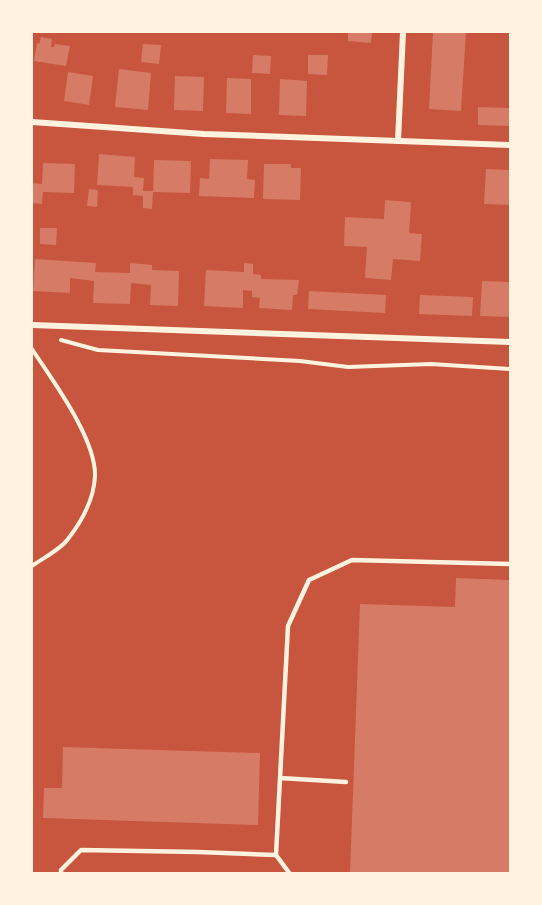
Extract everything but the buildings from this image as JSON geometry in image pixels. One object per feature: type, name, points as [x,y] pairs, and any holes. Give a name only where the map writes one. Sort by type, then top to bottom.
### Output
[{"type":"street","points":[[398,141],[403,32]]},
{"type":"street","points":[[32,122],[204,134],[510,146]]},
{"type":"street","points":[[32,325],[510,342]]},
{"type":"lane","points":[[290,873],[276,855],[288,626],[309,580],[352,560],[510,564]]},
{"type":"lane","points":[[280,778],[345,782]]},
{"type":"lane","points":[[61,873],[61,870],[81,850],[276,855]]},
{"type":"path","points":[[54,338],[98,350],[300,361],[348,367],[431,364],[510,369]]},
{"type":"path","points":[[32,349],[62,395],[88,442],[95,474],[90,503],[68,540],[32,566]]}]
